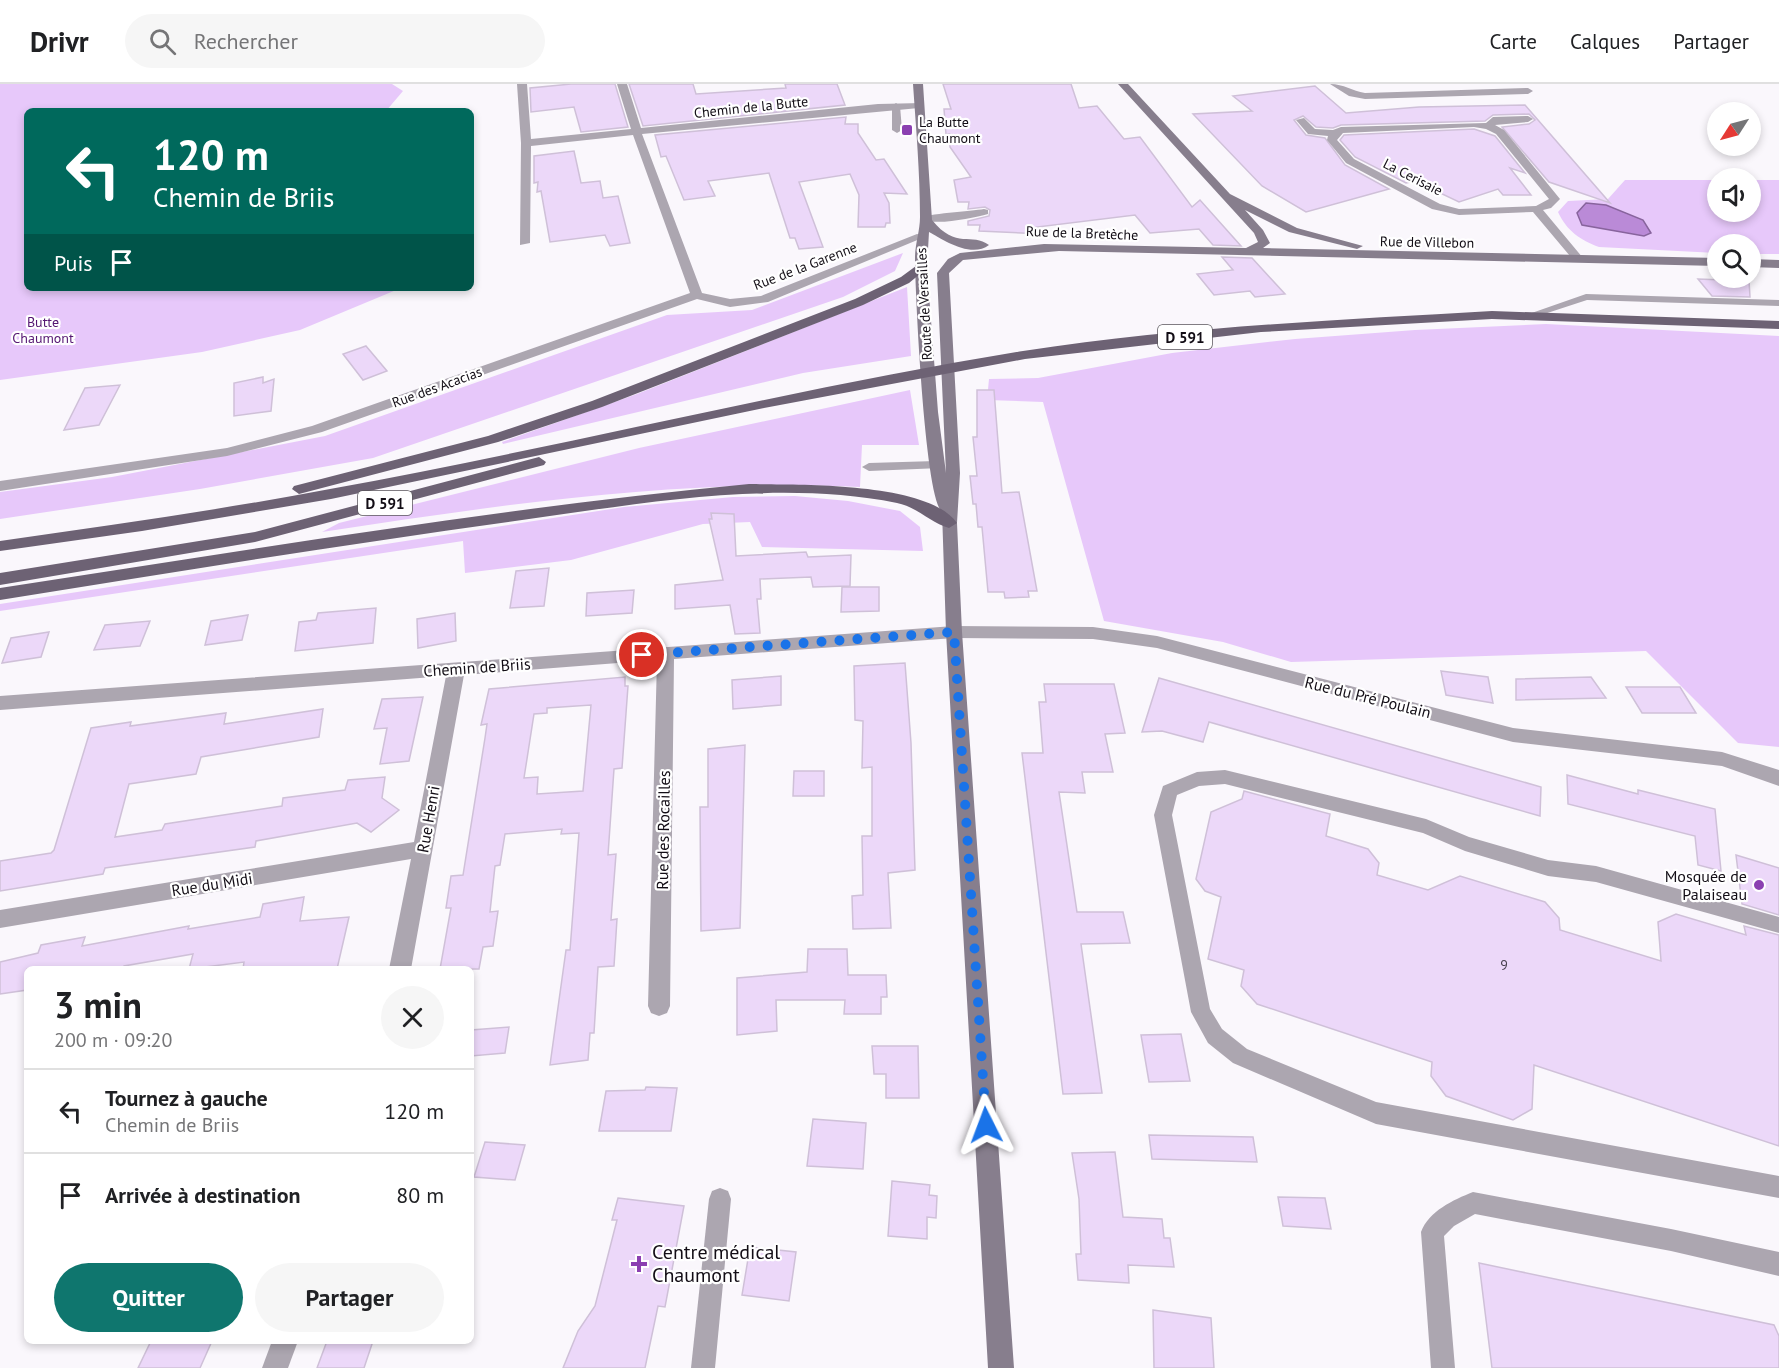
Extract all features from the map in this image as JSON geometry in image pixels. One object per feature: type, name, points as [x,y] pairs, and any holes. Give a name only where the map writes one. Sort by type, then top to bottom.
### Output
[{"type":"main road","name":"Route de Versailles","points":[[918,84],[926,219],[921,236],[920,268],[936,465],[949,523]]},
{"type":"main road","name":"Rue de Villebon","points":[[1123,84],[1265,240],[1261,246],[1247,252]]},
{"type":"main road","name":"Rue de Villebon","points":[[1228,197],[1293,230],[1361,247],[1428,250],[1569,249],[1686,261]]},
{"type":"main road","name":"Rue de la Bretèche","points":[[926,219],[938,236],[954,243],[1056,248],[1247,252]]},
{"type":"main road","name":"Route de Versailles","points":[[1001,1368],[954,632],[949,523],[953,472],[943,273],[952,261],[981,254],[1056,248]]},
{"type":"main road","name":"Rue de Villebon","points":[[1247,252],[1707,262]]},
{"type":"main road","points":[[1761,263],[1779,264]]},
{"type":"main road","points":[[184,518],[493,439],[686,370],[858,302],[905,280],[920,268]]},
{"type":"main road","name":"D 591","points":[[0,546],[331,494],[764,404],[1024,355],[1261,328],[1492,315],[1779,325]]},
{"type":"main road","name":"D 591","points":[[0,579],[255,537],[764,404]]},
{"type":"main road","points":[[0,594],[395,532],[632,500],[749,489],[839,491],[902,500],[927,509],[949,523]]},
{"type":"street","points":[[522,84],[526,144],[524,243]]},
{"type":"street","points":[[622,84],[637,133],[697,295]]},
{"type":"street","points":[[1335,84],[1352,94],[1365,96],[1528,91]]},
{"type":"street","name":"Chemin de la Butte","points":[[526,144],[919,105]]},
{"type":"street","points":[[1489,126],[1493,120],[1528,119]]},
{"type":"street","points":[[1301,120],[1312,132],[1334,133],[1341,130],[1489,126],[1500,132],[1555,200],[1547,206],[1536,209],[1579,260]]},
{"type":"street","name":"La Cerisaie","points":[[1334,133],[1332,140],[1350,161],[1436,207],[1459,212],[1536,209]]},
{"type":"street","name":"Rue de la Garenne","points":[[697,295],[717,303],[741,304],[764,299],[921,236]]},
{"type":"street","name":"Rue des Acacias","points":[[0,486],[227,452],[318,429],[697,295]]},
{"type":"street","name":"Chemin de Briis","points":[[0,703],[954,632]]},
{"type":"street","name":"Rue du Pré Poulain","points":[[954,632],[1093,633],[1157,642],[1513,735],[1651,748],[1722,759],[1779,778]]},
{"type":"street","name":"Rue des Rocailles","points":[[659,1006],[666,653]]},
{"type":"street","name":"Rue Henri","points":[[401,966],[456,669]]},
{"type":"street","name":"Rue du Midi","points":[[0,919],[423,849]]},
{"type":"street","points":[[275,1368],[284,1344]]},
{"type":"lane","points":[[896,106],[897,130]]},
{"type":"lane","points":[[926,219],[950,218],[984,212]]},
{"type":"lane","points":[[1532,315],[1586,297],[1779,303]]},
{"type":"lane","points":[[869,467],[936,465]]},
{"type":"lane","points":[[1779,926],[1596,874],[1548,868],[1465,843],[1426,826],[1225,777],[1197,779],[1169,791],[1163,815],[1201,1012],[1215,1036],[1240,1056],[1376,1113],[1513,1140],[1779,1187]]},
{"type":"lane","points":[[703,1368],[720,1199]]},
{"type":"lane","points":[[1443,1368],[1432,1232],[1446,1218],[1473,1203],[1671,1240],[1779,1264]]},
{"type":"green space","name":"Butte Chaumont","points":[[0,84],[392,84],[403,91],[389,108],[24,108],[24,291],[394,291],[300,330],[202,352],[0,380]]},
{"type":"green space","points":[[1625,180],[1707,180],[1707,222],[1761,222],[1761,180],[1779,180],[1779,254],[1761,254],[1761,234],[1707,234],[1707,252],[1599,247],[1575,234],[1558,212],[1568,201],[1608,199]]},
{"type":"green space","points":[[903,253],[895,271],[843,297],[373,458],[200,489],[0,519],[0,492],[112,477],[325,436],[667,315],[752,310]]},
{"type":"green space","points":[[907,287],[911,356],[803,373],[503,444],[502,442],[637,394]]},
{"type":"green space","points":[[1546,324],[1779,336],[1779,747],[1738,743],[1646,651],[1291,662],[1223,642],[1104,621],[1043,402],[987,400],[989,379],[1038,378],[1172,353],[1295,339],[1415,330]]},
{"type":"green space","points":[[910,390],[919,445],[862,445],[860,487],[792,485],[657,490],[456,512],[322,532],[339,523],[639,448]]},
{"type":"green space","points":[[795,496],[848,501],[900,511],[920,527],[923,551],[762,547],[750,522],[703,524],[571,560],[465,573],[463,541],[0,611],[0,604],[624,507],[733,497]]},
{"type":"shaded area","points":[[1586,203],[1606,205],[1643,220],[1651,233],[1644,236],[1582,225],[1577,213]]},
{"type":"building","points":[[571,84],[615,84],[628,127],[581,132],[574,107],[531,112],[530,88]]},
{"type":"building","points":[[629,84],[693,84],[696,94],[786,88],[785,84],[837,84],[845,105],[643,126]]},
{"type":"building","points":[[943,84],[1071,84],[1079,108],[1097,106],[1124,139],[1140,137],[1192,207],[1200,200],[1241,246],[1213,245],[1199,229],[1150,233],[1135,215],[1037,227],[1044,234],[979,231],[980,225],[968,225],[968,221],[989,216],[990,210],[985,207],[968,209],[969,202],[958,202],[954,180],[971,177],[950,147],[950,134],[946,134],[944,109],[951,109]]},
{"type":"building","points":[[1315,86],[1346,113],[1419,107],[1525,105],[1610,203],[1549,182],[1502,127],[1529,124],[1535,120],[1529,114],[1493,115],[1485,121],[1341,125],[1333,128],[1316,127],[1303,116],[1294,120],[1306,135],[1325,138],[1345,165],[1389,189],[1306,212],[1262,186],[1193,114],[1252,111],[1233,96]]},
{"type":"building","points":[[846,117],[845,124],[858,124],[858,133],[876,160],[884,159],[907,194],[884,193],[889,203],[890,223],[886,223],[885,227],[858,227],[859,195],[850,174],[799,182],[823,247],[799,249],[795,238],[790,238],[769,173],[708,181],[715,196],[684,200],[666,156],[661,157],[655,135]]},
{"type":"building","points":[[1474,129],[1495,136],[1525,173],[1510,168],[1531,195],[1503,195],[1498,189],[1459,202],[1415,181],[1406,183],[1355,157],[1340,140],[1344,135]]},
{"type":"building","points":[[574,151],[581,183],[600,181],[603,198],[618,196],[630,243],[610,246],[605,235],[550,242],[541,191],[537,192],[538,182],[534,183],[534,156]]},
{"type":"building","points":[[1222,257],[1252,258],[1285,294],[1255,297],[1250,291],[1214,295],[1197,274],[1233,270]]},
{"type":"building","points":[[1698,279],[1707,279],[1707,288],[1749,288],[1750,297],[1712,296]]},
{"type":"building","points":[[366,346],[387,371],[363,380],[343,354]]},
{"type":"building","points":[[263,377],[263,383],[274,379],[271,411],[234,416],[234,383]]},
{"type":"building","points":[[120,385],[99,425],[64,430],[85,388]]},
{"type":"building","points":[[977,390],[994,390],[1002,493],[1019,492],[1037,591],[1028,591],[1029,597],[1005,598],[1004,592],[988,592],[982,527],[978,527],[970,476],[977,476],[973,437],[977,437]]},
{"type":"building","points":[[711,513],[734,514],[736,556],[806,552],[808,557],[851,555],[850,586],[813,587],[811,577],[760,579],[761,599],[757,599],[760,633],[735,634],[730,605],[675,609],[675,585],[723,580],[709,519],[712,519]]},
{"type":"building","points":[[549,568],[544,606],[510,608],[516,571]]},
{"type":"building","points":[[842,587],[879,587],[879,611],[841,612]]},
{"type":"building","points":[[634,590],[632,613],[586,616],[587,593]]},
{"type":"building","points":[[376,608],[373,643],[295,651],[299,622],[316,620],[318,613]]},
{"type":"building","points":[[455,613],[456,641],[418,648],[417,619]]},
{"type":"building","points":[[248,615],[242,640],[205,645],[211,621]]},
{"type":"building","points":[[150,621],[140,646],[94,650],[105,625]]},
{"type":"building","points":[[49,632],[41,657],[2,663],[11,638]]},
{"type":"building","points":[[905,663],[911,743],[915,870],[888,873],[891,928],[853,929],[852,896],[863,895],[862,836],[872,836],[872,767],[862,768],[863,721],[855,720],[854,666]]},
{"type":"building","points":[[1441,671],[1488,677],[1493,703],[1446,695]]},
{"type":"building","points":[[781,676],[781,705],[733,709],[732,680]]},
{"type":"building","points":[[625,677],[625,686],[628,686],[622,768],[614,769],[608,855],[616,854],[611,920],[617,919],[614,966],[598,967],[594,1033],[590,1033],[588,1060],[550,1065],[566,950],[570,950],[579,833],[561,834],[562,829],[505,834],[500,865],[495,866],[490,912],[498,911],[493,946],[483,947],[479,969],[474,969],[474,966],[441,966],[451,908],[446,908],[451,876],[463,875],[487,724],[481,725],[489,689]],"holes":[[[591,705],[583,791],[537,794],[538,777],[524,778],[534,714],[547,713],[547,708]]]},
{"type":"building","points":[[1591,677],[1606,698],[1516,700],[1516,679]]},
{"type":"building","points":[[1159,678],[1541,787],[1540,816],[1209,722],[1203,742],[1162,731],[1142,732]]},
{"type":"building","points":[[1044,684],[1114,684],[1125,733],[1105,734],[1113,772],[1082,772],[1085,793],[1059,792],[1077,912],[1123,912],[1130,943],[1081,944],[1102,1093],[1063,1094],[1022,753],[1043,753],[1039,702],[1046,702]]},
{"type":"building","points":[[1626,687],[1680,687],[1696,713],[1642,713]]},
{"type":"building","points":[[423,697],[409,761],[380,764],[387,728],[374,729],[382,699]]},
{"type":"building","points":[[323,709],[319,737],[201,757],[196,774],[129,784],[115,837],[162,830],[165,824],[282,806],[283,798],[345,790],[348,780],[385,777],[382,798],[399,810],[371,832],[357,823],[256,841],[255,847],[105,868],[103,874],[0,891],[0,861],[51,853],[54,850],[91,728],[131,722],[130,726],[226,713],[224,724]]},
{"type":"building","points":[[745,745],[740,928],[701,931],[700,807],[708,807],[708,749]]},
{"type":"building","points":[[794,771],[824,771],[824,796],[793,796]]},
{"type":"building","points":[[1567,775],[1638,794],[1638,790],[1715,809],[1721,871],[1698,865],[1695,836],[1568,804]]},
{"type":"building","points":[[1244,791],[1330,814],[1326,836],[1368,849],[1379,863],[1377,875],[1428,890],[1460,876],[1545,902],[1559,918],[1560,930],[1661,961],[1658,922],[1676,914],[1746,935],[1744,926],[1779,935],[1779,1146],[1534,1065],[1532,1109],[1513,1120],[1446,1096],[1431,1076],[1432,1062],[1257,1004],[1241,986],[1244,970],[1208,959],[1221,897],[1205,891],[1196,879],[1211,812],[1242,799]]},
{"type":"building","name":"Mosquée de Palaiseau","points":[[1736,855],[1779,868],[1779,915],[1742,904]]},
{"type":"building","points":[[304,897],[300,921],[349,917],[338,966],[243,966],[244,962],[190,966],[193,954],[124,966],[24,966],[24,990],[0,994],[0,962],[38,953],[41,945],[85,937],[82,946],[189,926],[188,929],[260,917],[263,904]]},
{"type":"building","points":[[808,949],[847,949],[848,975],[886,975],[887,997],[881,997],[881,1014],[844,1014],[845,1000],[776,1000],[777,1031],[737,1035],[737,978],[807,972]]},
{"type":"building","points":[[509,1027],[505,1053],[474,1056],[474,1030]]},
{"type":"building","points":[[1181,1034],[1190,1081],[1149,1082],[1141,1035]]},
{"type":"building","points":[[872,1046],[918,1046],[919,1098],[886,1098],[886,1074],[874,1074]]},
{"type":"building","points":[[646,1087],[677,1088],[671,1131],[599,1131],[606,1091],[645,1090]]},
{"type":"building","points":[[813,1119],[866,1123],[863,1169],[807,1166]]},
{"type":"building","points":[[1149,1135],[1253,1137],[1257,1162],[1152,1159]]},
{"type":"building","points":[[485,1142],[525,1145],[515,1180],[474,1177]]},
{"type":"building","points":[[1115,1152],[1123,1217],[1162,1219],[1164,1238],[1170,1238],[1174,1267],[1128,1265],[1129,1283],[1078,1280],[1076,1254],[1081,1254],[1079,1199],[1072,1153]]},
{"type":"building","points":[[892,1181],[930,1185],[929,1195],[937,1196],[936,1218],[927,1217],[927,1239],[888,1236]]},
{"type":"building","points":[[1278,1197],[1325,1198],[1331,1229],[1283,1226]]},
{"type":"building","name":"Centre médical Chaumont","points":[[618,1198],[684,1206],[665,1307],[658,1306],[645,1368],[563,1368],[578,1331],[595,1306],[617,1220],[612,1220]]},
{"type":"building","points":[[750,1247],[796,1252],[789,1301],[742,1295]]},
{"type":"building","points":[[1479,1263],[1774,1325],[1779,1336],[1779,1368],[1492,1368]]},
{"type":"building","points":[[1153,1310],[1211,1318],[1214,1368],[1154,1368]]},
{"type":"building","points":[[150,1344],[211,1344],[200,1368],[138,1368]]},
{"type":"building","points":[[326,1344],[372,1344],[364,1368],[317,1368]]},
{"type":"place","name":"La Butte Chaumont","points":[[907,130]]},
{"type":"place","name":"Mosquée de Palaiseau","points":[[1759,885]]},
{"type":"place","name":"Centre médical Chaumont","points":[[639,1264]]},
{"type":"route","points":[[642,655],[954,632],[959,678],[986,1125]]}]
